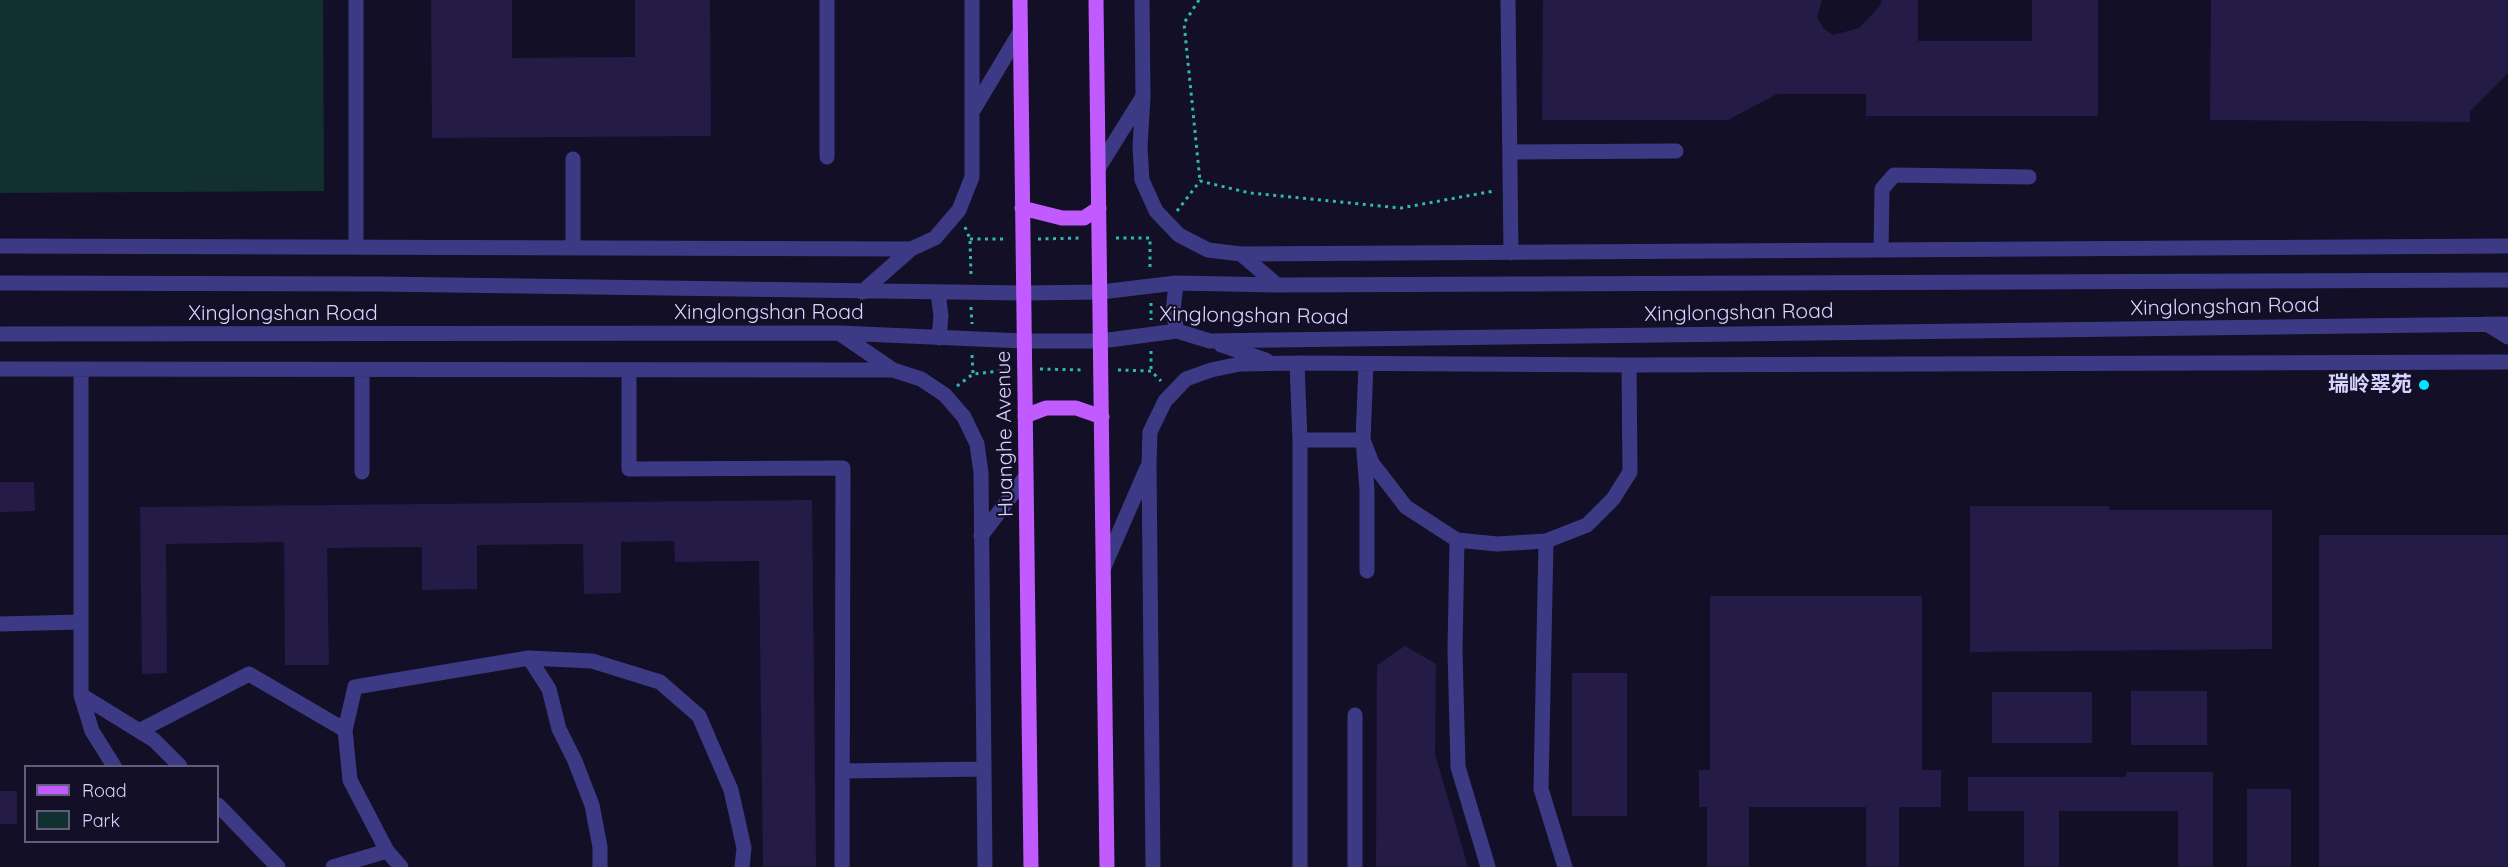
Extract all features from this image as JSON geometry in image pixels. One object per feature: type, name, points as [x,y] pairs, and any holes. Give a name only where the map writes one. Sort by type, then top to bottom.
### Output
[{"type":"main road","name":"Huanghe Avenue","points":[[1020,0],[1031,867]]},
{"type":"main road","points":[[1096,0],[1107,867]]},
{"type":"main road","points":[[1022,208],[1062,218],[1084,218],[1099,208]]},
{"type":"main road","points":[[1025,416],[1046,408],[1076,408],[1102,417]]},
{"type":"street","points":[[356,0],[356,247]]},
{"type":"street","points":[[827,0],[827,156]]},
{"type":"street","points":[[862,292],[911,249],[935,238],[959,210],[972,177],[972,0]]},
{"type":"street","points":[[1142,0],[1143,97],[1140,147],[1143,180],[1156,211],[1167,223],[1179,235],[1208,250],[1241,254],[2508,246]]},
{"type":"street","points":[[1508,0],[1511,253]]},
{"type":"street","points":[[973,111],[1020,32]]},
{"type":"street","points":[[1099,167],[1143,97]]},
{"type":"street","points":[[1510,152],[1676,151]]},
{"type":"street","points":[[573,159],[573,248]]},
{"type":"street","points":[[1881,250],[1882,189],[1894,175],[2029,177]]},
{"type":"street","points":[[0,246],[911,249]]},
{"type":"street","points":[[1241,254],[1277,285]]},
{"type":"street","name":"Xinglongshan Road","points":[[0,283],[378,284],[1023,293],[1101,292],[1176,283],[1277,285],[2508,280]]},
{"type":"street","points":[[1176,283],[1173,312],[1178,332]]},
{"type":"street","points":[[938,292],[941,316],[939,338]]},
{"type":"street","points":[[2487,324],[2508,337]]},
{"type":"street","name":"Xinglongshan Road","points":[[0,334],[839,333],[1024,341],[1101,341],[1178,332],[1210,341],[2508,324]]},
{"type":"street","points":[[839,333],[893,370],[921,379],[945,395],[964,417],[977,444],[981,472],[985,867]]},
{"type":"street","points":[[1210,341],[1276,364]]},
{"type":"street","points":[[1154,867],[1150,432],[1165,401],[1186,379],[1211,370],[1240,364],[1297,363],[1629,365],[2508,362]]},
{"type":"street","points":[[1297,363],[1300,867]]},
{"type":"street","points":[[1366,364],[1363,440],[1367,490],[1367,571]]},
{"type":"street","points":[[1363,440],[1372,463],[1406,507],[1457,540],[1497,544],[1546,541],[1587,525],[1613,499],[1630,472],[1629,365]]},
{"type":"street","points":[[0,369],[893,370]]},
{"type":"street","points":[[81,369],[81,695],[92,731],[113,765]]},
{"type":"street","points":[[363,370],[363,472]]},
{"type":"street","points":[[629,370],[629,469],[843,468],[842,867]]},
{"type":"street","points":[[1299,440],[1363,440]]},
{"type":"street","points":[[1104,567],[1149,463]]},
{"type":"street","points":[[981,536],[1026,476]]},
{"type":"street","points":[[1457,540],[1455,651],[1458,767],[1488,867]]},
{"type":"street","points":[[1546,541],[1541,789],[1565,867]]},
{"type":"street","points":[[0,624],[81,622]]},
{"type":"street","points":[[529,658],[549,689],[559,729],[575,761],[592,805],[600,847],[600,867]]},
{"type":"street","points":[[401,867],[387,851],[350,780],[345,730],[356,687],[529,658],[592,661],[660,682],[699,716],[731,790],[744,848],[742,867]]},
{"type":"street","points":[[139,731],[249,674],[345,730]]},
{"type":"street","points":[[81,695],[154,740],[179,765]]},
{"type":"street","points":[[1355,715],[1355,867]]},
{"type":"street","points":[[843,771],[984,769]]},
{"type":"street","points":[[219,806],[279,867]]},
{"type":"street","points":[[333,867],[387,851]]},
{"type":"path","points":[[1167,223],[1200,181],[1184,23],[1199,0]]},
{"type":"path","points":[[1200,181],[1250,193],[1401,208],[1510,188]]},
{"type":"path","points":[[945,395],[973,374],[1025,368],[1151,371],[1172,393]]},
{"type":"green space","points":[[0,0],[323,0],[324,191],[0,193]]},
{"type":"building","points":[[431,0],[512,0],[512,58],[635,57],[635,0],[710,0],[711,136],[432,138]]},
{"type":"building","points":[[1543,0],[1822,0],[1817,17],[1824,29],[1833,35],[1859,28],[1879,7],[1882,0],[1918,0],[1918,41],[2032,41],[2032,0],[2098,0],[2098,116],[1866,116],[1866,94],[1777,94],[1728,120],[1542,120]]},
{"type":"building","points":[[2211,0],[2508,0],[2508,73],[2470,111],[2470,122],[2210,120]]},
{"type":"building","points":[[0,482],[34,482],[35,511],[0,512]]},
{"type":"building","points":[[812,500],[816,867],[763,867],[759,561],[675,562],[674,541],[621,542],[621,593],[584,594],[583,544],[477,545],[477,589],[422,590],[422,547],[327,548],[329,665],[285,665],[284,542],[166,544],[167,673],[142,674],[140,507]]},
{"type":"building","points":[[1970,506],[2109,506],[2109,510],[2272,510],[2272,649],[1970,652]]},
{"type":"building","points":[[2319,535],[2508,535],[2508,867],[2319,867]]},
{"type":"building","points":[[1710,596],[1922,596],[1922,770],[1941,770],[1941,807],[1899,807],[1899,867],[1866,867],[1866,807],[1749,807],[1749,867],[1707,867],[1707,807],[1699,807],[1699,770],[1710,770]]},
{"type":"building","points":[[1405,646],[1436,664],[1435,754],[1468,867],[1376,867],[1377,665]]},
{"type":"building","points":[[1572,673],[1627,673],[1627,816],[1572,816]]},
{"type":"building","points":[[2131,691],[2207,691],[2207,745],[2131,745]]},
{"type":"building","points":[[1992,692],[2092,692],[2092,743],[1992,743]]},
{"type":"building","points":[[2126,772],[2213,772],[2213,867],[2178,867],[2178,811],[2059,811],[2059,867],[2024,867],[2024,811],[1968,811],[1968,777],[2126,777]]},
{"type":"building","points":[[2247,789],[2291,789],[2291,867],[2247,867]]},
{"type":"building","points":[[0,791],[17,791],[17,824],[0,824]]},
{"type":"place","name":"瑞岭翠苑","points":[[2424,385]]}]
